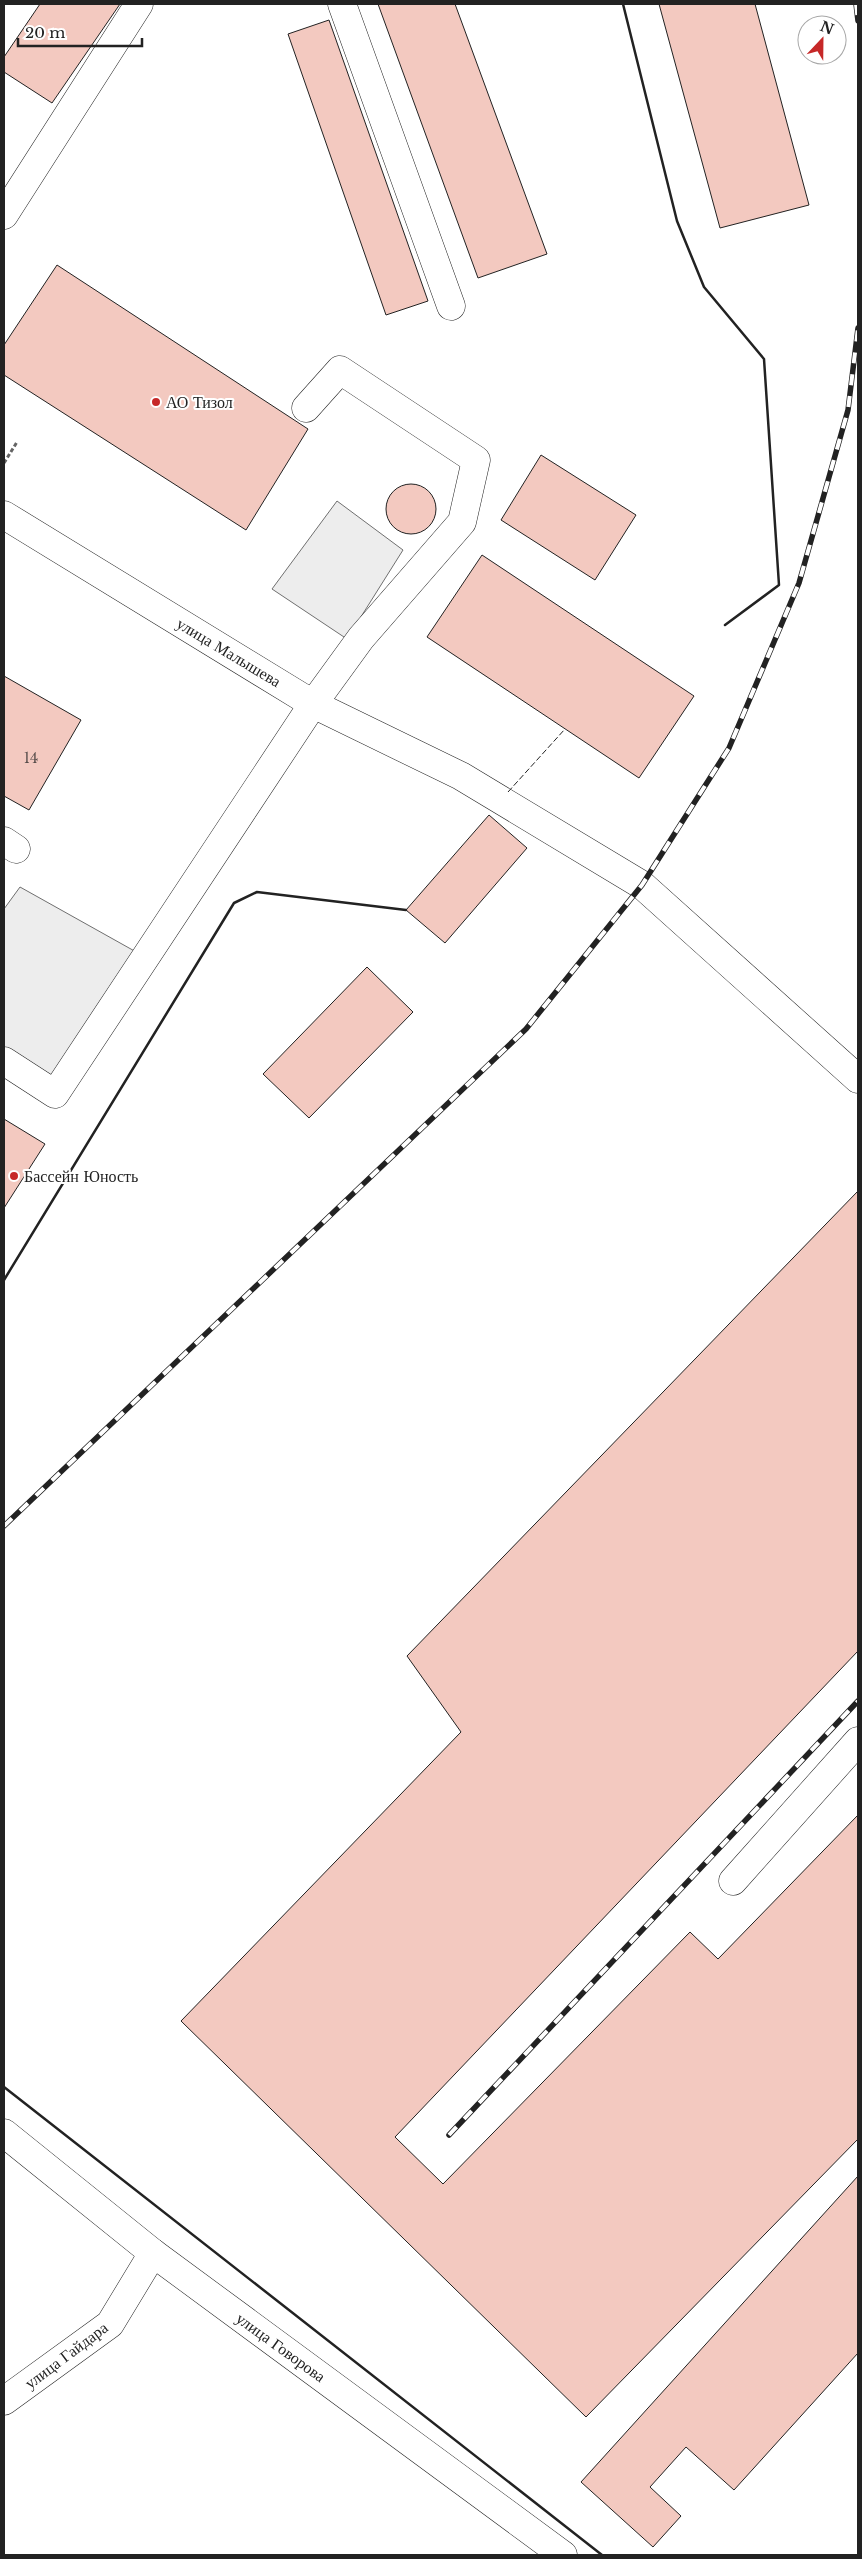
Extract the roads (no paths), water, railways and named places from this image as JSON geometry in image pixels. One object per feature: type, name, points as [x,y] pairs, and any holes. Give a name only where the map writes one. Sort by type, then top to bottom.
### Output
[{"type":"street","points":[[8,198],[139,4]]},
{"type":"street","points":[[342,4],[451,306]]},
{"type":"street","points":[[4,1061],[55,1094],[313,704],[361,638],[462,522],[476,460],[340,370],[306,408]]},
{"type":"street","name":"улица Малышева","points":[[4,515],[313,704],[461,776],[642,885],[858,1079]]},
{"type":"street","points":[[734,1881],[858,1741]]},
{"type":"street","name":"улица Говорова","points":[[4,2133],[153,2253],[563,2555]]},
{"type":"street","name":"улица Гайдара","points":[[4,2401],[110,2324],[153,2253]]},
{"type":"railway","points":[[856,4],[858,21]]},
{"type":"railway","points":[[4,1526],[526,1029],[642,885],[729,748],[799,583],[848,410],[858,328]]},
{"type":"railway","points":[[449,2135],[858,1701]]},
{"type":"place","name":"АО Тизол","points":[[156,402]]},
{"type":"place","name":"Бассейн Юность","points":[[14,1176]]}]
